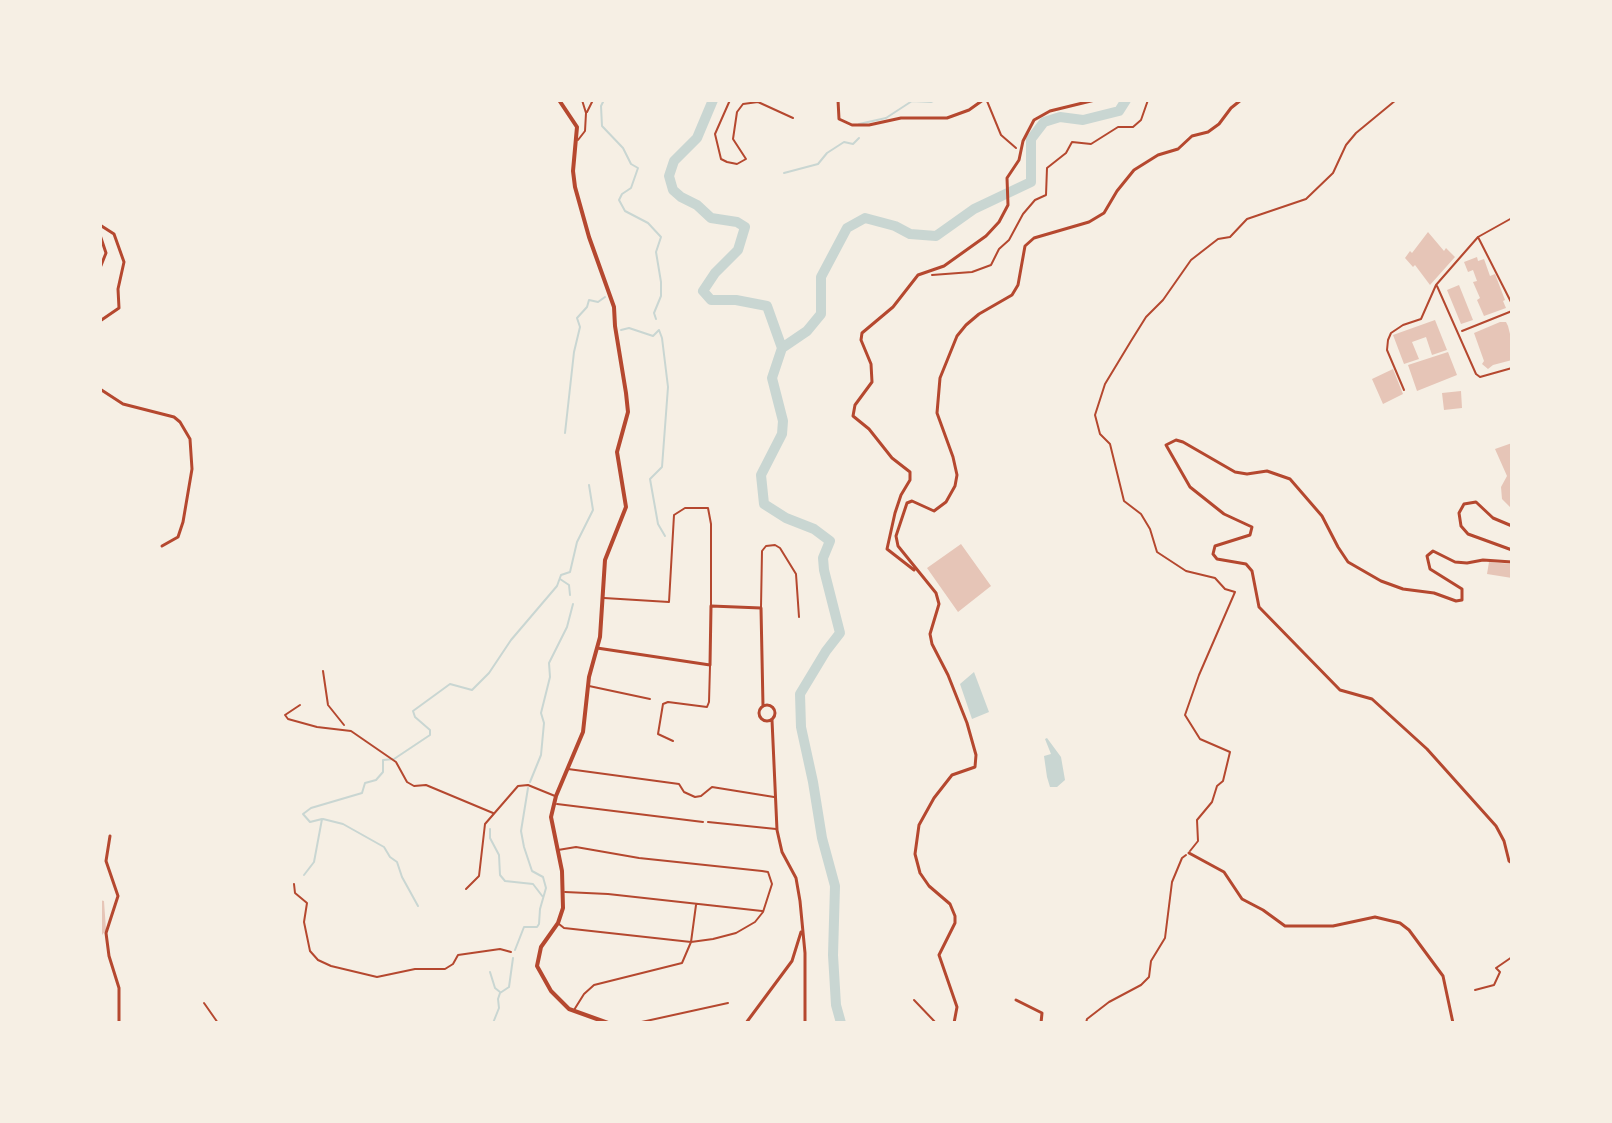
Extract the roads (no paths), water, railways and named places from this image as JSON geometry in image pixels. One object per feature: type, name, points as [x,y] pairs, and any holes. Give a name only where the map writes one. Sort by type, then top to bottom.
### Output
[{"type":"street","points":[[559,100],[574,118],[577,127],[573,177],[589,237],[614,307],[628,412],[617,452],[626,507],[605,560],[597,648],[588,686],[583,732],[553,804],[551,817],[564,892],[563,908],[558,923],[541,947],[537,966],[551,991],[574,1011],[608,1023]]},
{"type":"street","points":[[838,100],[839,119],[852,125],[869,125],[901,118],[947,118],[982,101]]},
{"type":"street","points":[[917,572],[887,549],[895,513],[910,480],[910,472],[892,458],[869,429],[853,416],[872,382],[871,364],[861,340],[862,333],[893,307],[918,275],[939,268],[986,236],[999,222],[1008,205],[1007,181],[1019,160],[1030,126],[1039,116],[1095,100]]},
{"type":"street","points":[[954,1023],[957,1007],[939,955],[955,923],[955,916],[950,904],[929,886],[920,873],[915,854],[919,825],[934,798],[952,775],[975,767],[976,758],[967,723],[932,644],[930,634],[939,604],[936,593],[898,546],[896,536],[907,503],[915,502],[934,511],[946,502],[955,486],[957,475],[953,457],[937,413],[940,378],[957,336],[979,314],[1012,295],[1018,285],[1025,246],[1034,238],[1089,222],[1104,213],[1134,170],[1158,155],[1178,149],[1192,136],[1208,132],[1241,100]]},
{"type":"street","points":[[100,225],[114,234],[124,262],[118,289],[119,308],[100,321]]},
{"type":"street","points":[[100,235],[106,253],[100,268]]},
{"type":"street","points":[[100,389],[123,404],[174,417],[190,439],[192,469],[183,522],[178,537],[162,546]]},
{"type":"street","points":[[1512,562],[1455,562],[1433,551],[1427,556],[1430,569],[1462,589],[1462,600],[1403,589],[1381,581],[1348,562],[1314,504],[1290,479],[1267,471],[1235,472],[1183,442],[1171,441],[1166,445],[1190,487],[1224,514],[1252,527],[1250,535],[1215,546],[1213,554],[1217,559],[1246,564],[1252,571],[1259,607],[1340,690],[1372,699],[1427,749],[1496,826],[1512,863]]},
{"type":"street","points":[[1512,526],[1493,518],[1476,502],[1464,504],[1459,513],[1461,526],[1468,534],[1512,550]]},
{"type":"street","points":[[597,648],[710,665],[711,606],[761,608],[761,694],[765,705],[775,710],[769,720]]},
{"type":"street","points":[[765,705],[759,713],[769,720],[773,728],[777,830],[782,852],[796,878],[802,929],[805,1023]]},
{"type":"street","points":[[110,836],[106,861],[118,896],[106,933],[119,988],[119,1023]]},
{"type":"street","points":[[1189,853],[1224,872],[1242,899],[1285,926],[1333,926],[1375,917],[1400,923],[1440,970],[1453,1023]]},
{"type":"street","points":[[746,1023],[792,961],[802,929]]},
{"type":"street","points":[[1016,1000],[1042,1013],[1041,1023]]},
{"type":"lane","points":[[577,141],[585,134],[586,113],[582,100]]},
{"type":"lane","points":[[586,113],[593,100]]},
{"type":"lane","points":[[730,100],[715,134],[721,159],[727,162],[737,164],[746,159],[733,139],[737,112],[743,104],[758,102],[793,118]]},
{"type":"lane","points":[[1404,390],[1387,350],[1388,340],[1396,329],[1421,319],[1436,285],[1478,237],[1512,218]]},
{"type":"lane","points":[[1478,237],[1512,304]]},
{"type":"lane","points":[[1436,285],[1480,377],[1512,368]]},
{"type":"lane","points":[[603,598],[669,602],[674,515],[685,508],[708,508],[711,524],[711,606]]},
{"type":"lane","points":[[761,608],[762,551],[766,546],[775,545],[796,574],[799,617]]},
{"type":"lane","points":[[673,741],[658,734],[663,704],[707,707],[710,665]]},
{"type":"lane","points":[[588,686],[650,699]]},
{"type":"lane","points":[[300,705],[285,715],[288,719],[317,727],[351,731],[396,762],[407,782],[414,786],[426,785],[493,813]]},
{"type":"lane","points":[[568,769],[679,784],[684,792],[695,797],[712,787],[775,797]]},
{"type":"lane","points":[[466,889],[479,876],[485,824],[518,786],[528,785],[556,796]]},
{"type":"lane","points":[[553,804],[703,822]]},
{"type":"lane","points":[[708,822],[777,830]]},
{"type":"lane","points":[[558,850],[576,847],[639,858],[768,872],[772,884],[763,912],[755,922],[736,933],[691,942],[564,928],[558,923]]},
{"type":"lane","points":[[294,884],[295,893],[307,903],[304,922],[310,951],[318,960],[331,966],[377,977],[415,969],[445,969],[453,964],[458,955],[500,949],[511,952]]},
{"type":"lane","points":[[564,892],[608,894],[763,912]]},
{"type":"lane","points":[[574,1011],[584,994],[594,985],[682,963],[691,942],[696,905]]},
{"type":"lane","points":[[914,1000],[936,1023]]},
{"type":"lane","points":[[637,1023],[728,1003]]},
{"type":"waterway","points":[[604,100],[601,106],[602,126],[623,148],[631,164],[638,168],[631,188],[619,200],[625,211],[648,223],[661,237],[656,252],[661,282],[661,296],[654,313],[656,319]]},
{"type":"waterway","points":[[713,100],[697,138],[674,161],[669,176],[673,190],[711,218],[737,222],[745,227],[738,250],[715,273],[703,291],[711,300],[736,300],[767,306],[782,348],[772,378],[783,421],[782,434],[761,475],[764,504],[786,518],[814,529],[830,541],[823,558],[824,570],[840,633],[800,694],[801,727],[822,838],[835,886],[833,955],[836,1005],[841,1023]]},
{"type":"waterway","points":[[859,124],[886,118],[912,101],[935,100]]},
{"type":"waterway","points":[[782,348],[807,331],[821,314],[821,277],[847,228],[865,218],[895,226],[910,234],[936,236],[974,209],[1031,182],[1031,139],[1044,122],[1060,117],[1083,120],[1119,111],[1126,100]]},
{"type":"waterway","points":[[784,173],[818,164],[827,153],[844,142],[853,144],[859,138]]},
{"type":"waterway","points":[[565,433],[574,352],[580,327],[577,318],[589,300],[598,302],[605,297]]},
{"type":"waterway","points":[[621,330],[629,328],[653,336],[659,330],[662,338],[668,387],[662,467],[650,479],[658,524],[665,536]]},
{"type":"waterway","points":[[304,875],[314,862],[322,819],[310,822],[303,814],[311,808],[362,793],[365,783],[376,780],[383,772],[383,760],[394,759],[430,735],[430,730],[415,717],[413,711],[450,684],[472,690],[489,673],[511,640],[557,586],[561,575],[570,572],[577,542],[593,510],[589,485]]},
{"type":"waterway","points":[[560,579],[569,585],[570,595]]},
{"type":"waterway","points":[[530,782],[541,755],[544,723],[541,713],[550,677],[549,663],[567,627],[573,604]]},
{"type":"waterway","points":[[515,950],[524,927],[537,927],[539,924],[546,888],[543,877],[532,871],[521,831],[528,788]]},
{"type":"waterway","points":[[323,819],[343,824],[384,847],[397,862],[418,906]]},
{"type":"waterway","points":[[490,829],[490,838],[499,855],[500,875],[505,881],[533,884],[543,897]]},
{"type":"waterway","points":[[493,1023],[499,1008],[500,993],[509,987],[513,958]]},
{"type":"waterway","points":[[490,972],[495,988],[500,992]]}]
